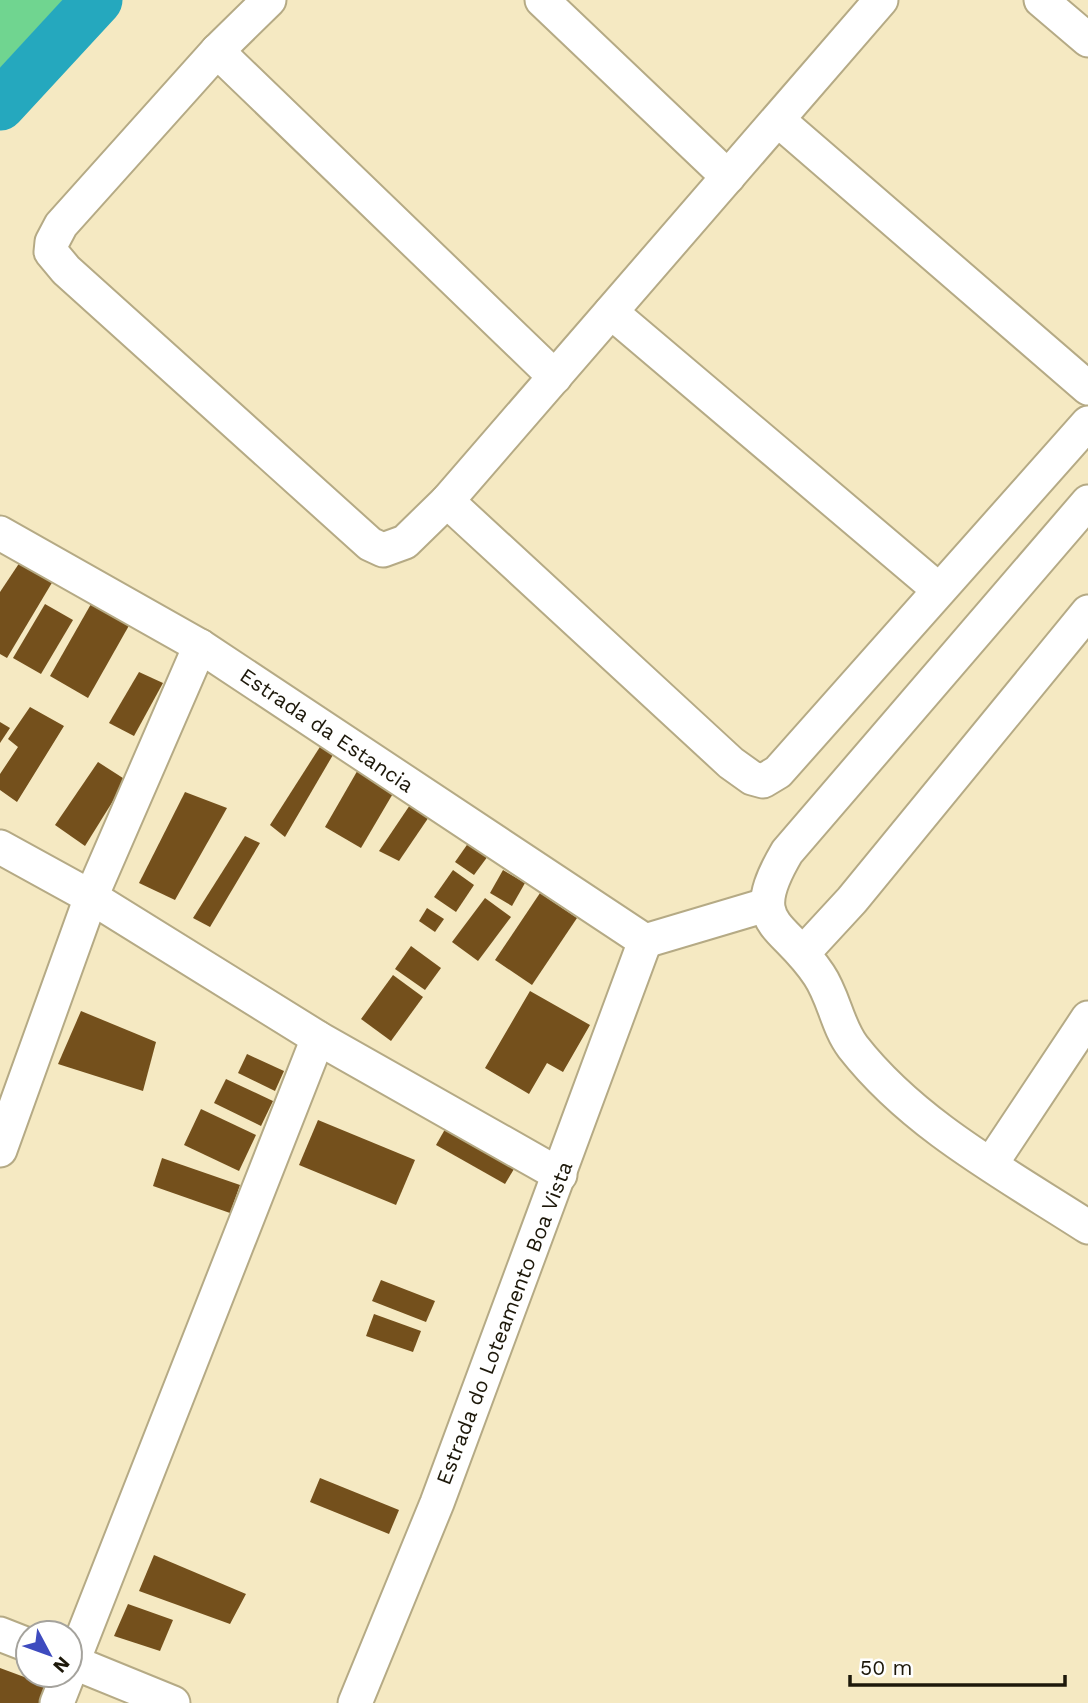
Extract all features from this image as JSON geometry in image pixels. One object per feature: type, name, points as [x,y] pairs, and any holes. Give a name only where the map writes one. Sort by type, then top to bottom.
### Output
[{"type":"street","points":[[269,0],[217,51],[61,225],[52,242],[55,258],[377,549],[390,550],[405,542],[447,501],[881,0]]},
{"type":"street","points":[[542,0],[728,177]]},
{"type":"street","points":[[1041,0],[1088,40]]},
{"type":"street","points":[[217,51],[555,377]]},
{"type":"street","points":[[778,120],[1088,388]]},
{"type":"street","points":[[611,312],[939,590]]},
{"type":"street","points":[[447,501],[731,764],[752,778],[763,781],[778,772],[1088,423]]},
{"type":"street","points":[[1088,502],[788,852],[772,879],[766,905],[772,921],[783,936],[804,953],[823,981],[852,1046],[905,1103],[991,1164],[1088,1227]]},
{"type":"street","name":"Estrada da Estancia","points":[[0,533],[200,646],[645,941]]},
{"type":"street","points":[[804,953],[852,900],[1088,612]]},
{"type":"street","points":[[0,1150],[91,897],[200,646]]},
{"type":"street","points":[[0,846],[91,897],[318,1038],[560,1175]]},
{"type":"street","points":[[645,941],[766,905]]},
{"type":"street","name":"Estrada do Loteamento Boa Vista","points":[[355,1703],[437,1503],[645,941]]},
{"type":"street","points":[[991,1164],[1088,1018]]},
{"type":"street","points":[[84,1631],[318,1038]]},
{"type":"street","points":[[84,1672],[173,1703]]},
{"type":"green space","points":[[0,0],[63,0],[0,68]]},
{"type":"building","points":[[24,556],[56,576],[7,658],[0,654],[0,592]]},
{"type":"building","points":[[95,597],[131,622],[88,698],[50,676]]},
{"type":"building","points":[[45,604],[73,620],[41,674],[13,658]]},
{"type":"building","points":[[139,672],[163,683],[134,736],[109,723]]},
{"type":"building","points":[[30,707],[64,726],[17,802],[0,790],[0,774],[18,747],[8,739]]},
{"type":"building","points":[[0,722],[10,728],[0,743]]},
{"type":"building","points":[[325,739],[337,748],[285,837],[270,825]]},
{"type":"building","points":[[363,761],[398,785],[361,848],[325,827]]},
{"type":"building","points":[[98,762],[126,780],[85,846],[55,825]]},
{"type":"building","points":[[185,792],[227,808],[175,900],[139,883]]},
{"type":"building","points":[[416,796],[435,808],[399,861],[379,851]]},
{"type":"building","points":[[245,836],[260,843],[210,927],[193,918]]},
{"type":"building","points":[[469,842],[488,856],[474,875],[455,862]]},
{"type":"building","points":[[453,870],[474,885],[456,912],[434,897]]},
{"type":"building","points":[[503,870],[525,883],[512,906],[490,893]]},
{"type":"building","points":[[540,893],[577,918],[532,985],[495,960]]},
{"type":"building","points":[[485,898],[511,917],[478,961],[452,942]]},
{"type":"building","points":[[427,908],[444,919],[435,932],[419,921]]},
{"type":"building","points":[[411,946],[441,968],[425,990],[395,969]]},
{"type":"building","points":[[393,975],[423,997],[391,1041],[361,1019]]},
{"type":"building","points":[[530,991],[590,1025],[563,1072],[547,1063],[529,1094],[485,1068]]},
{"type":"building","points":[[81,1011],[156,1042],[143,1091],[58,1064]]},
{"type":"building","points":[[247,1054],[284,1071],[275,1091],[238,1073]]},
{"type":"building","points":[[226,1079],[273,1101],[261,1126],[214,1103]]},
{"type":"building","points":[[201,1109],[256,1135],[239,1171],[184,1145]]},
{"type":"building","points":[[318,1120],[415,1160],[396,1205],[299,1165]]},
{"type":"building","points":[[448,1124],[517,1164],[505,1184],[436,1145]]},
{"type":"building","points":[[162,1158],[240,1185],[230,1213],[153,1186]]},
{"type":"building","points":[[381,1280],[435,1301],[426,1322],[372,1301]]},
{"type":"building","points":[[374,1314],[421,1331],[413,1352],[366,1336]]},
{"type":"building","points":[[320,1478],[399,1510],[389,1534],[310,1502]]},
{"type":"building","points":[[154,1555],[246,1594],[230,1624],[139,1591]]},
{"type":"building","points":[[128,1604],[173,1620],[160,1651],[114,1636]]},
{"type":"building","points":[[0,1668],[14,1673],[14,1689],[54,1689],[48,1703],[0,1703]]},
{"type":"waterway","points":[[0,105],[97,0]]}]
